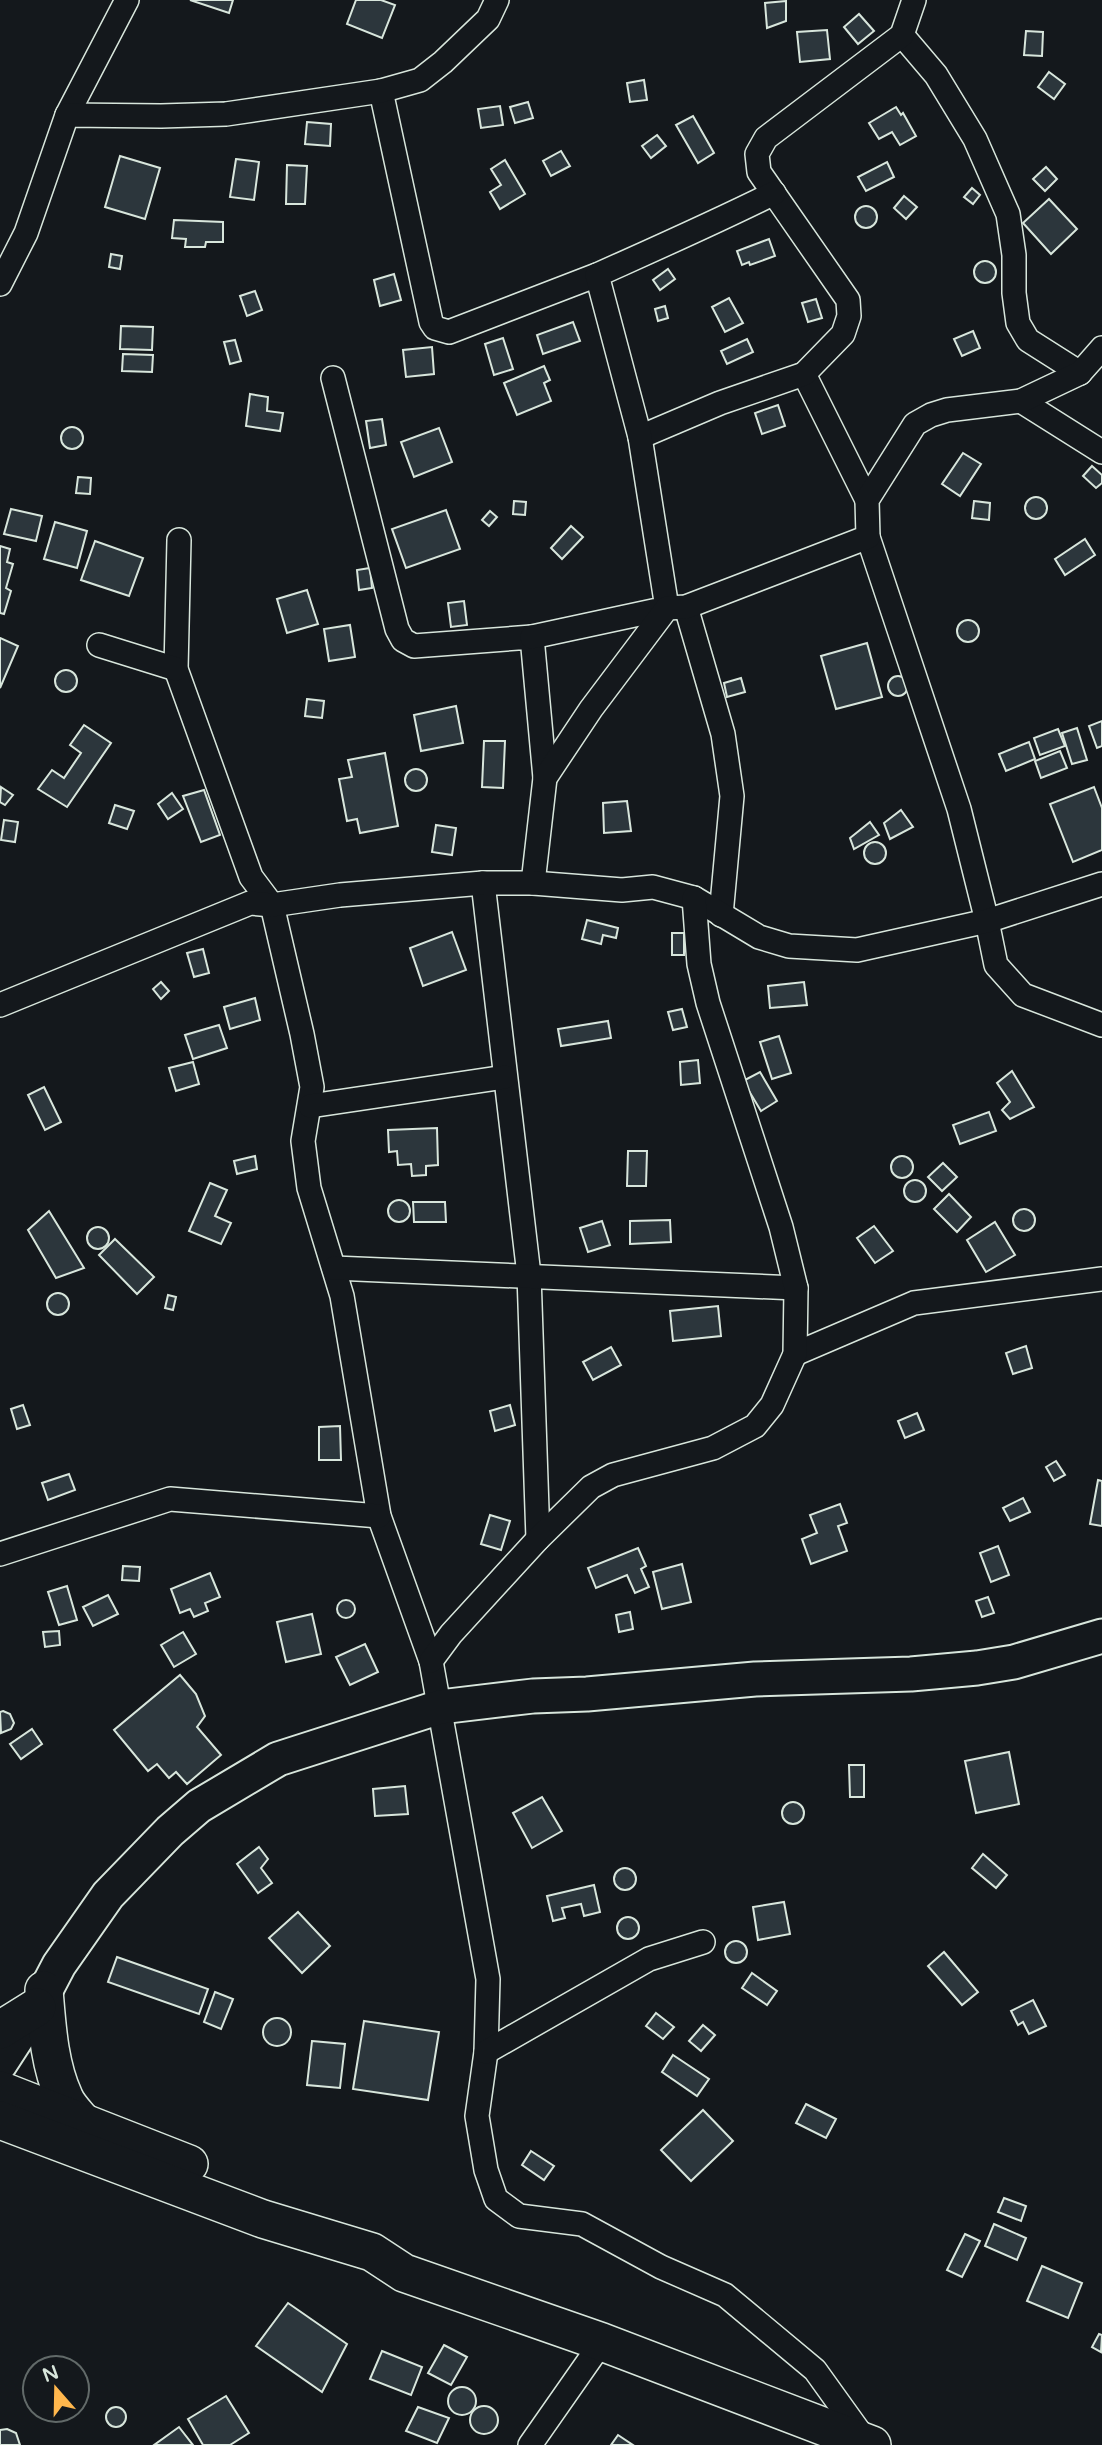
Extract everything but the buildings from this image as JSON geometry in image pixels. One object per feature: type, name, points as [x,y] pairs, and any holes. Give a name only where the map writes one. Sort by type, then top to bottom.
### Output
[{"type":"main road","points":[[0,2030],[41,1999],[54,2067],[65,2099],[83,2124]]},
{"type":"main road","points":[[0,2090],[83,2124],[364,2229],[386,2241],[404,2273]]},
{"type":"main road","points":[[0,2120],[263,2219],[372,2252],[404,2273],[602,2342],[870,2444]]},
{"type":"street","points":[[2,275],[26,233],[67,115],[127,0]]},
{"type":"street","points":[[67,115],[226,114],[381,91],[420,80],[443,62],[488,19],[497,0]]},
{"type":"street","points":[[640,436],[720,403],[804,374],[843,334],[849,316],[848,300],[759,172],[757,154],[766,138],[902,35],[914,0]]},
{"type":"street","points":[[902,35],[936,75],[975,139],[1008,214],[1014,255],[1014,293],[1018,323],[1028,340],[1080,373]]},
{"type":"street","points":[[381,91],[431,322],[435,328],[449,331],[597,275],[704,228],[774,193]]},
{"type":"street","points":[[597,275],[640,436],[677,607],[723,734],[732,796],[721,915]]},
{"type":"street","points":[[867,500],[915,424],[947,410],[1021,401],[1080,373],[1102,348]]},
{"type":"street","points":[[804,374],[867,500],[868,537],[959,809],[996,965],[1023,995],[1102,1025]]},
{"type":"street","points":[[333,378],[397,629],[403,640],[414,646],[532,637],[677,607],[868,537]]},
{"type":"street","points":[[1021,401],[1102,453]]},
{"type":"street","points":[[178,540],[176,669],[251,877],[272,905],[312,1087],[303,1141],[309,1188],[342,1296],[379,1516],[431,1661],[440,1707],[488,1979],[486,2052],[477,2116],[486,2170],[496,2199],[519,2216],[582,2224],[661,2267],[725,2295],[815,2370],[870,2444]]},
{"type":"street","points":[[545,778],[591,709],[677,607]]},
{"type":"street","points":[[532,637],[545,778],[533,883]]},
{"type":"street","points":[[99,645],[176,669]]},
{"type":"street","points":[[0,1006],[250,903],[272,905],[340,895],[483,883],[533,883],[622,890],[653,887],[694,898],[759,937],[789,946],[857,950],[987,921],[1102,884]]},
{"type":"street","points":[[483,883],[529,1275],[538,1539]]},
{"type":"street","points":[[431,1661],[451,1634],[591,1486],[613,1475],[713,1448],[755,1426],[772,1405],[795,1354],[796,1288],[781,1227],[708,1003],[699,964],[694,898]]},
{"type":"street","points":[[310,1106],[505,1077]]},
{"type":"street","points":[[334,1268],[796,1288]]},
{"type":"street","points":[[795,1354],[914,1303],[1102,1279]]},
{"type":"street","points":[[0,1554],[170,1499],[379,1516]]},
{"type":"street","points":[[0,2064],[59,1965],[108,1895],[170,1831],[199,1806],[278,1759],[440,1707],[534,1696],[755,1679],[897,1675],[977,1668],[1014,1662],[1102,1636]]},
{"type":"street","points":[[486,2052],[649,1959],[703,1942]]},
{"type":"street","points":[[530,2445],[602,2342]]}]
